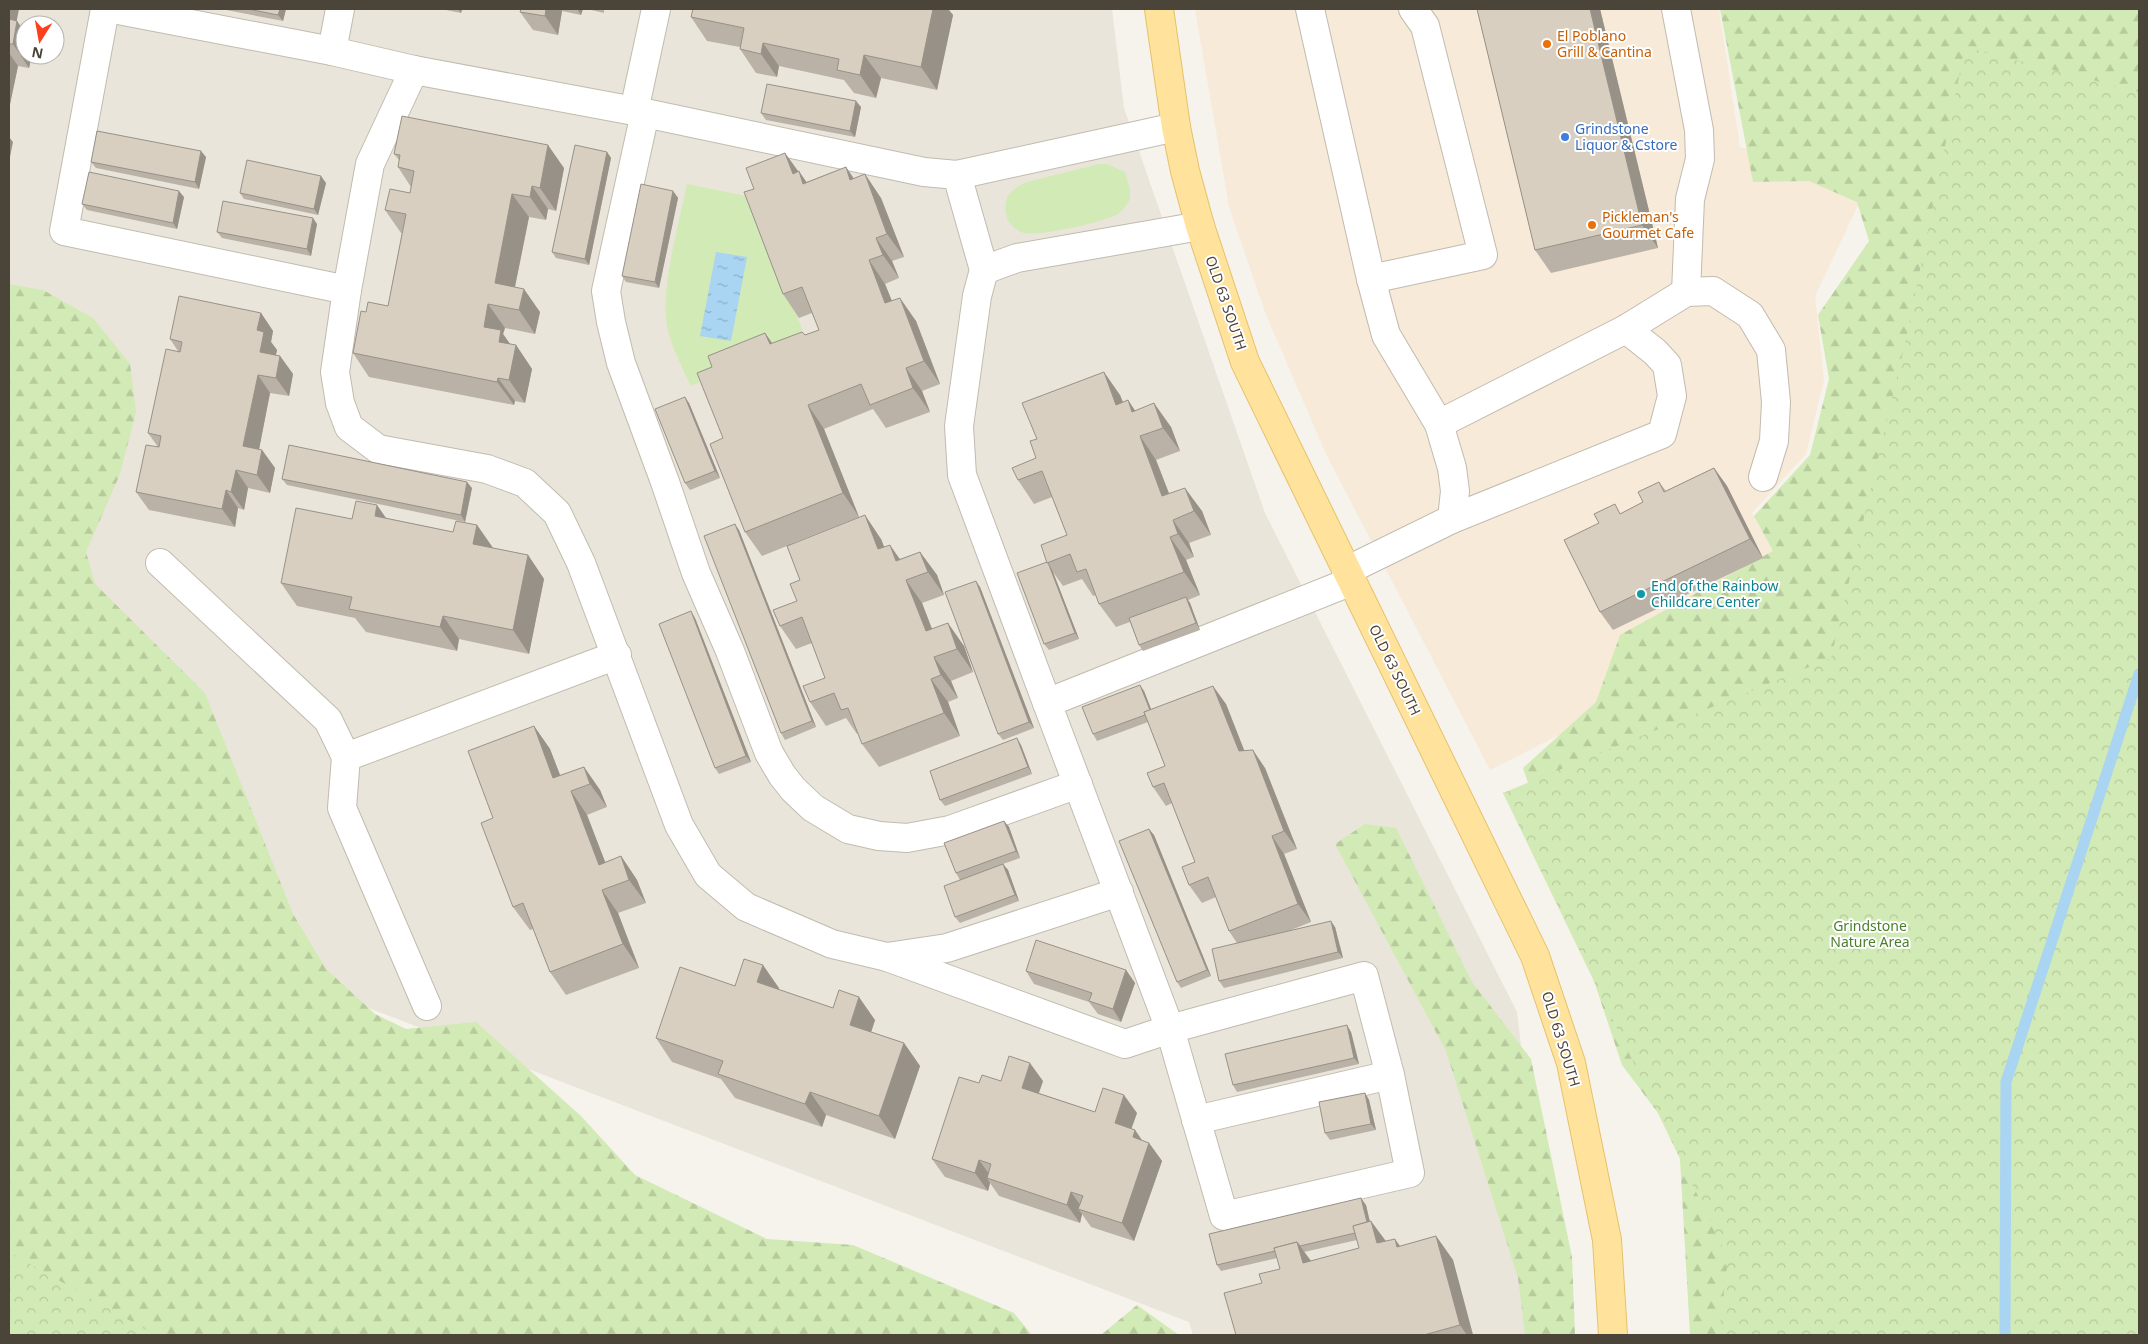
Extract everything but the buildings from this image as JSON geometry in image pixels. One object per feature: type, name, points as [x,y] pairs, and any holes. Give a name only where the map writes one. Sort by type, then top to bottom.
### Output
[{"type":"main road","name":"OLD 63 SOUTH","points":[[1159,9],[1176,127],[1200,226],[1245,362],[1535,956],[1571,1063],[1608,1240],[1613,1335]]},
{"type":"lane","points":[[105,9],[64,231],[347,290]]},
{"type":"lane","points":[[113,9],[332,51],[414,70],[640,112],[924,172],[957,176],[1176,127]]},
{"type":"lane","points":[[332,51],[340,9]]},
{"type":"lane","points":[[656,9],[640,112],[606,291],[621,363],[696,573],[730,651],[769,754],[793,789],[813,808],[848,829],[879,836],[907,838],[950,830],[1078,784]]},
{"type":"lane","points":[[1310,9],[1371,279],[1386,335],[1439,424],[1452,468],[1455,491],[1452,519]]},
{"type":"lane","points":[[1371,279],[1483,255],[1424,26],[1413,9]]},
{"type":"lane","points":[[1676,9],[1699,130],[1700,159],[1690,199],[1686,292]]},
{"type":"lane","points":[[414,70],[370,164],[347,290],[335,372],[340,403],[349,427],[378,450],[487,469],[525,483],[557,513],[581,563],[617,655],[679,825],[708,875],[746,907],[832,944],[887,957],[1125,1044],[1170,1029],[1364,976],[1390,1075],[1410,1173],[1224,1216],[1170,1029],[962,475],[960,426],[977,296],[984,270],[957,176]]},
{"type":"lane","points":[[984,270],[1017,258],[1200,226]]},
{"type":"lane","points":[[1439,424],[1626,329],[1686,292],[1713,291],[1750,315],[1771,350],[1776,402],[1774,440],[1763,477]]},
{"type":"lane","points":[[1047,703],[1349,576],[1452,519],[1662,434],[1672,396],[1667,365],[1656,352],[1626,329]]},
{"type":"lane","points":[[160,563],[328,720],[346,757],[342,808],[427,1006]]},
{"type":"lane","points":[[346,757],[617,655]]},
{"type":"lane","points":[[887,957],[947,948],[1119,892]]},
{"type":"lane","points":[[1196,1120],[1390,1075]]},
{"type":"shaded area","points":[[9,9],[1112,9],[1124,108],[1265,513],[1517,1012],[1555,1335],[1193,1335],[1189,1322],[298,981],[9,466]]},
{"type":"shaded area","points":[[1195,9],[1719,9],[1740,147],[1814,166],[1863,195],[1815,296],[1824,380],[1806,454],[1752,513],[1806,610],[1490,770],[1326,454],[1265,312],[1229,207]]},
{"type":"green space","name":"Grindstone Nature Area","points":[[1720,9],[2139,9],[2139,1335],[1690,1335],[1679,1141],[1622,1065],[1523,768],[1596,702],[1620,635],[1773,551],[1754,516],[1810,455],[1829,379],[1818,315],[1869,241],[1857,202],[1809,181],[1753,182]]},
{"type":"green space","name":"Grindstone Nature Area","points":[[1965,47],[2139,92],[2139,1335],[1719,1335],[1728,1258],[1503,793],[1831,658],[1906,339]]},
{"type":"green space","points":[[1099,164],[1107,164],[1125,172],[1130,189],[1130,199],[1118,214],[1086,225],[1031,234],[1018,231],[1010,223],[1006,213],[1006,201],[1016,188],[1027,182]]},
{"type":"green space","points":[[687,184],[751,197],[804,334],[691,386],[672,344],[666,318],[669,269]]},
{"type":"green space","points":[[9,284],[43,290],[93,318],[130,364],[136,412],[120,474],[86,552],[95,584],[205,693],[293,914],[326,969],[375,1014],[406,1029],[476,1022],[581,1116],[635,1175],[767,1239],[853,1245],[1014,1313],[1032,1335],[35,1335],[9,1319]]},
{"type":"green space","points":[[1365,824],[1396,828],[1472,982],[1531,1059],[1572,1257],[1575,1335],[1525,1335],[1518,1278],[1446,1051],[1335,844]]},
{"type":"green space","points":[[9,1252],[155,1335],[9,1335]]},
{"type":"green space","points":[[1137,1305],[1179,1335],[1101,1335]]},
{"type":"water","points":[[716,252],[747,257],[731,341],[700,336]]},
{"type":"waterway","points":[[2005,1335],[2006,1082],[2139,674]]},
{"type":"place","name":"El Poblano Grill & Cantina","points":[[1547,44]]},
{"type":"place","name":"Grindstone Liquor & Cstore","points":[[1565,137]]},
{"type":"place","name":"Pickleman's Gourmet Cafe","points":[[1592,225]]},
{"type":"place","name":"End of the Rainbow Childcare Center","points":[[1641,594]]}]
